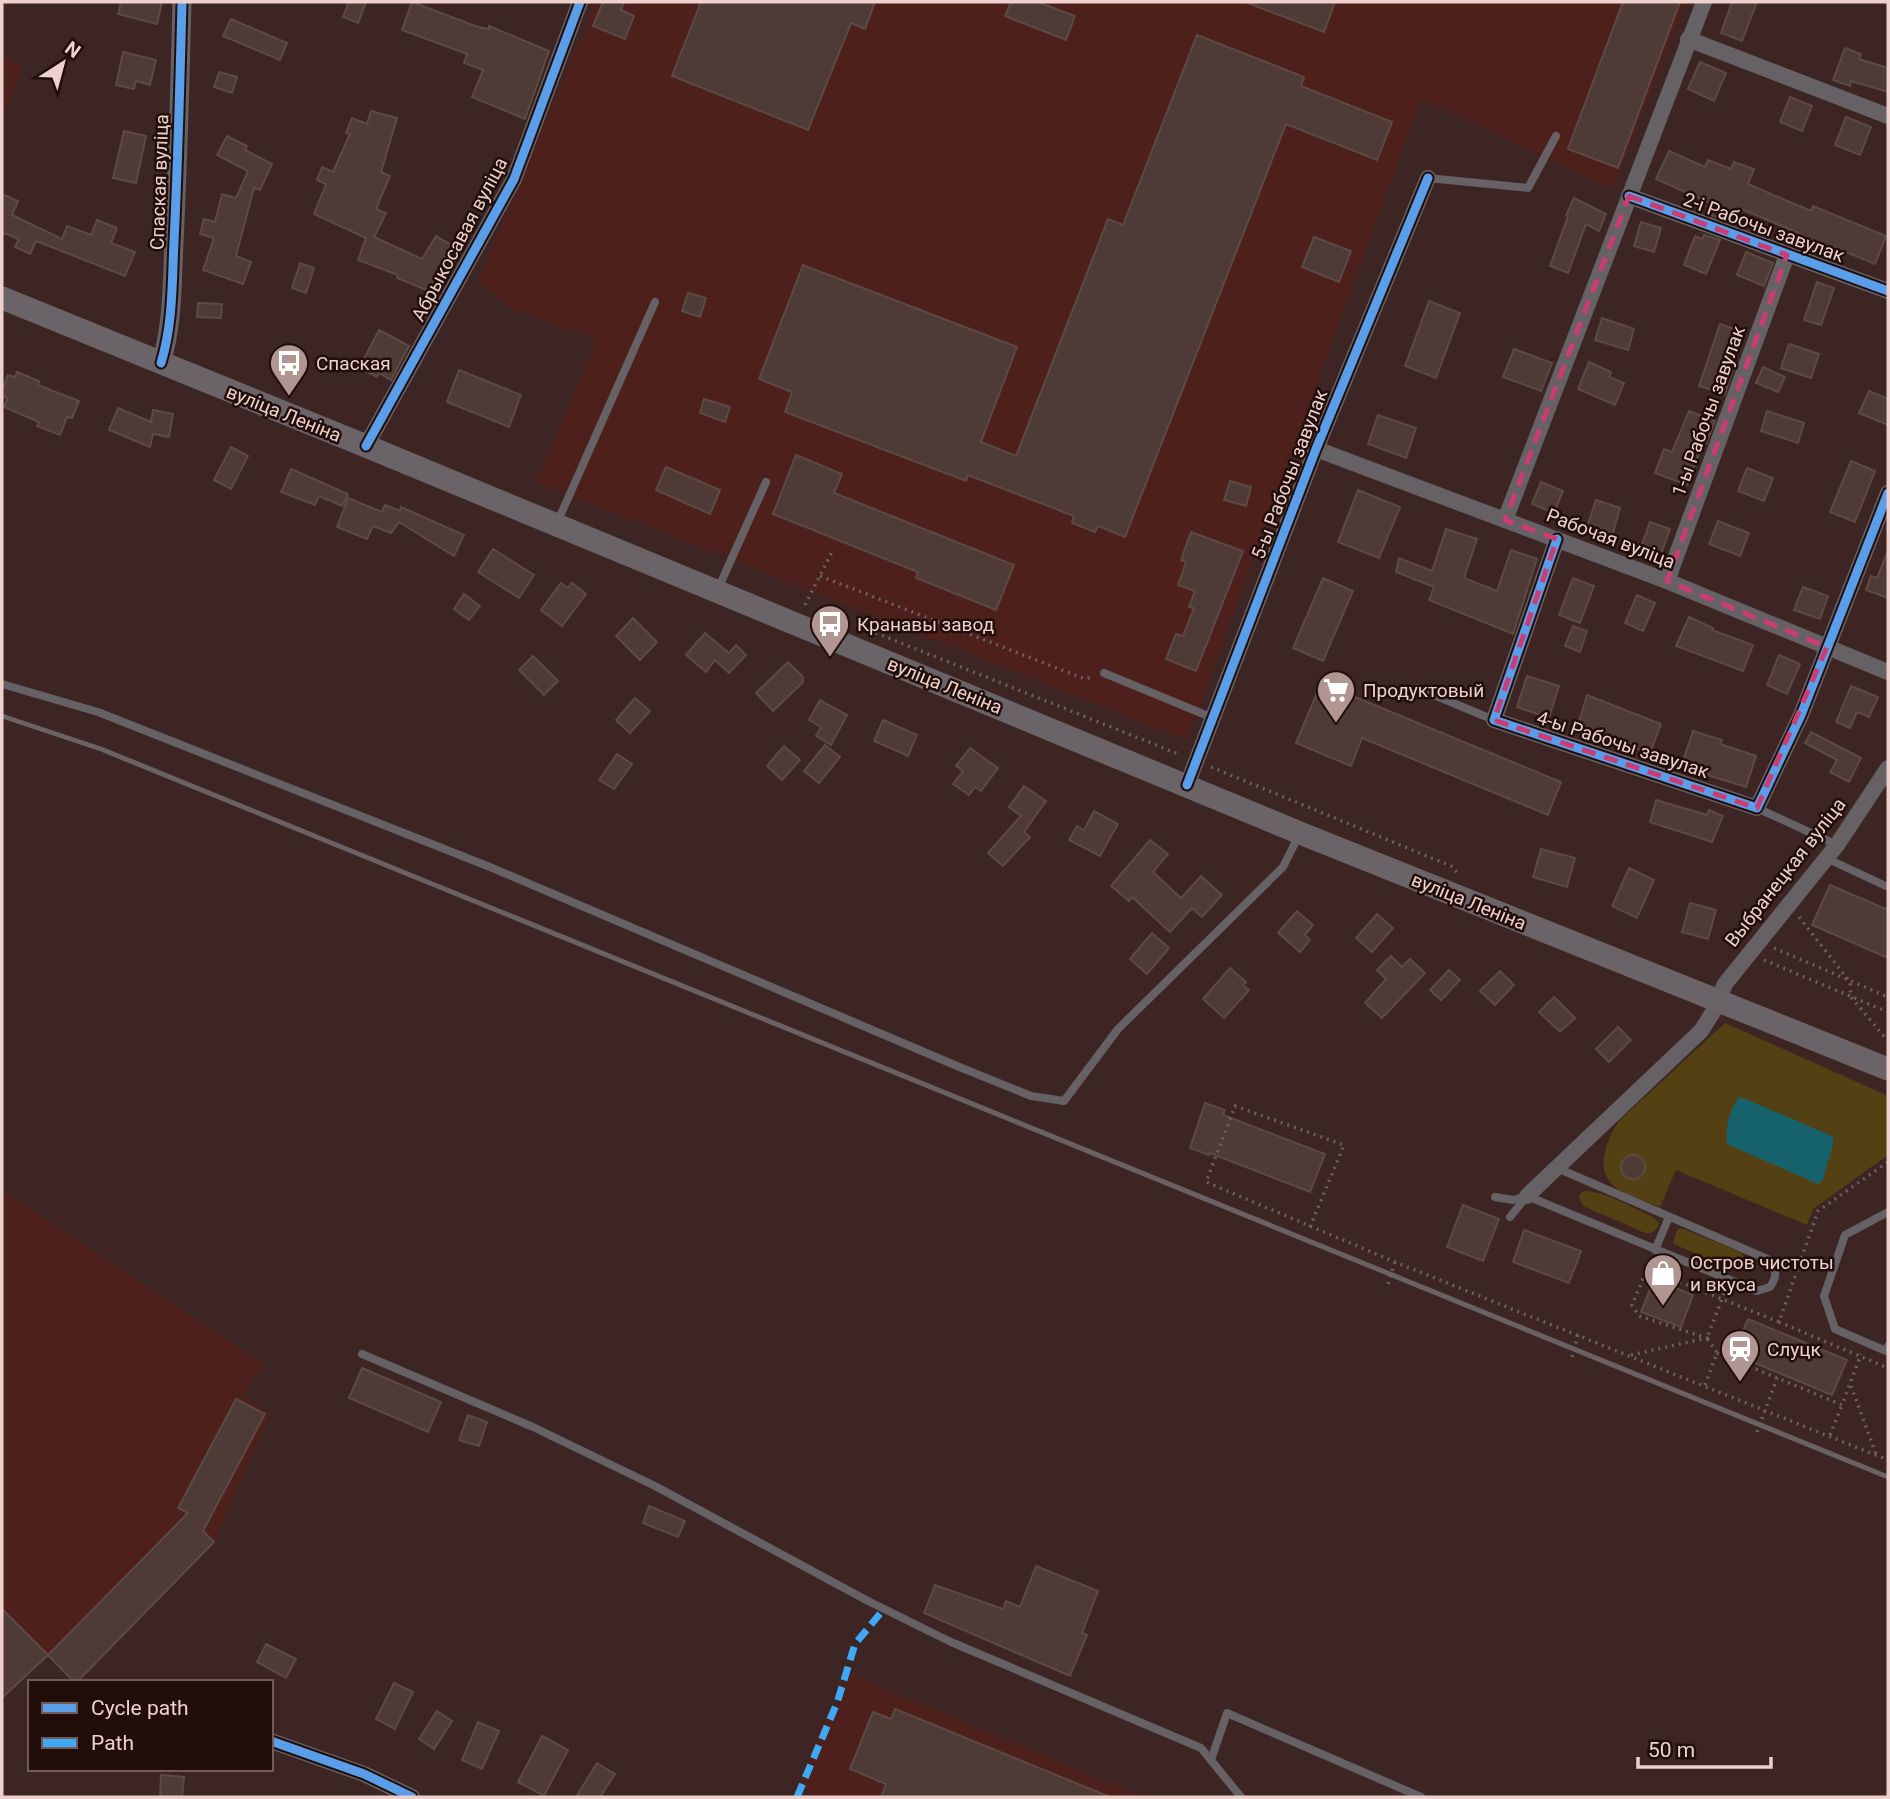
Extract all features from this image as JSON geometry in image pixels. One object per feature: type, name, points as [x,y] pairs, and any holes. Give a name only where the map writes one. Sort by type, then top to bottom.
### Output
[{"type":"main road","name":"вуліца Леніна","points":[[2,298],[1300,833],[1888,1069]]},
{"type":"street","name":"Спаская вуліца","points":[[161,363],[168,336],[171,292],[182,2]]},
{"type":"street","name":"Абрыкосавая вуліца","points":[[366,446],[514,179],[580,2]]},
{"type":"street","points":[[1505,520],[1704,2]]},
{"type":"street","points":[[1688,39],[1888,117]]},
{"type":"street","name":"5-ы Рабочы завулак","points":[[1187,785],[1316,449],[1428,178]]},
{"type":"street","name":"2-і Рабочы завулак","points":[[1629,196],[1888,291]]},
{"type":"street","name":"1-ы Рабочы завулак","points":[[1668,581],[1787,255]]},
{"type":"street","name":"Рабочая вуліца","points":[[1316,449],[1668,581],[1888,673]]},
{"type":"street","points":[[1757,808],[1801,715],[1888,493]]},
{"type":"street","points":[[1494,720],[1558,539]]},
{"type":"street","name":"4-ы Рабочы завулак","points":[[1494,720],[1757,808]]},
{"type":"street","name":"Выбранецкая вуліца","points":[[1527,1196],[1701,1031],[1725,984],[1837,845],[1888,768]]},
{"type":"street","points":[[273,1742],[364,1774],[412,1797]]},
{"type":"lane","points":[[1428,178],[1528,188],[1556,136]]},
{"type":"lane","points":[[556,526],[655,302]]},
{"type":"lane","points":[[717,591],[765,482]]},
{"type":"lane","points":[[1104,673],[1213,718]]},
{"type":"lane","points":[[2,684],[98,712],[490,867],[1031,1096],[1064,1101],[1118,1029],[1283,867],[1300,833]]},
{"type":"lane","points":[[1417,688],[1494,720]]},
{"type":"lane","points":[[1757,808],[1837,845]]},
{"type":"lane","points":[[1826,858],[1888,887]]},
{"type":"lane","points":[[1494,1197],[1513,1200],[1527,1196],[1757,1291],[1770,1287],[1776,1272],[1772,1261],[1557,1168]]},
{"type":"lane","points":[[1510,1217],[1527,1196]]},
{"type":"lane","points":[[1888,1212],[1844,1235],[1824,1296],[1835,1328],[1886,1350],[1888,1346]]},
{"type":"lane","points":[[1655,1250],[1669,1217]]},
{"type":"lane","points":[[362,1354],[655,1486],[868,1601],[951,1642],[1201,1748],[1241,1797]]},
{"type":"lane","points":[[1211,1760],[1227,1713],[1421,1797]]},
{"type":"path","points":[[805,605],[832,552]]},
{"type":"path","points":[[820,576],[1085,679],[1104,673]]},
{"type":"path","points":[[844,620],[1196,761]]},
{"type":"path","points":[[1789,905],[1850,982],[1852,997],[1888,1041]]},
{"type":"path","points":[[1754,948],[1888,997]]},
{"type":"path","points":[[1754,948],[1888,1012]]},
{"type":"path","points":[[1310,1227],[1344,1145],[1234,1106],[1206,1182],[1310,1227],[1395,1262],[1888,1460]]},
{"type":"path","points":[[1655,1250],[1632,1305],[1639,1316],[1707,1338],[1717,1353],[1842,1405]]},
{"type":"path","points":[[1388,1284],[1395,1262]]},
{"type":"path","points":[[1707,1338],[1730,1279]]},
{"type":"path","points":[[1779,1322],[1888,1368]]},
{"type":"path","points":[[1572,1357],[1578,1335]]},
{"type":"path","points":[[1629,1356],[1707,1338]]},
{"type":"path","points":[[1830,1436],[1866,1342]]},
{"type":"path","points":[[1705,1385],[1717,1353]]},
{"type":"path","points":[[1757,1432],[1777,1377]]},
{"type":"path","points":[[1850,1384],[1876,1455]]},
{"type":"highlighted area","points":[[1629,196],[1787,255],[1667,581],[1827,647],[1757,808],[1494,720],[1557,539],[1505,520]]},
{"type":"shaded area","points":[[596,2],[1686,2],[1613,189],[1421,99],[1187,740],[536,482],[597,340],[512,309],[478,281]]},
{"type":"shaded area","points":[[2,53],[22,67],[2,120]]},
{"type":"shaded area","points":[[1725,1023],[1888,1096],[1888,1155],[1813,1209],[1807,1225],[1676,1170],[1660,1207],[1618,1189],[1606,1175],[1605,1152],[1619,1121]]},
{"type":"shaded area","points":[[2,1190],[264,1364],[243,1395],[270,1414],[214,1542],[79,1680],[72,1680],[48,1655],[2,1698]]},
{"type":"shaded area","points":[[1583,1191],[1610,1197],[1653,1217],[1659,1223],[1658,1227],[1652,1233],[1645,1233],[1583,1206],[1579,1196]]},
{"type":"shaded area","points":[[1681,1228],[1743,1254],[1744,1265],[1736,1271],[1678,1246],[1673,1243],[1677,1230]]},
{"type":"shaded area","points":[[850,1674],[1144,1797],[808,1797],[810,1793],[801,1784],[821,1725],[836,1712]]},
{"type":"water","points":[[1741,1097],[1832,1136],[1834,1141],[1823,1179],[1818,1184],[1727,1144],[1729,1119],[1733,1106]]},
{"type":"building","points":[[121,2],[162,2],[157,24],[118,14]]},
{"type":"building","points":[[349,2],[366,2],[358,23],[343,17]]},
{"type":"building","points":[[412,2],[478,27],[489,29],[489,26],[549,51],[525,119],[472,97],[483,70],[464,63],[467,54],[402,30]]},
{"type":"building","points":[[603,2],[624,2],[621,10],[634,16],[625,39],[593,26]]},
{"type":"building","points":[[701,2],[875,2],[865,29],[851,23],[808,130],[672,76]]},
{"type":"building","points":[[1011,2],[1038,2],[1075,16],[1066,40],[1005,16]]},
{"type":"building","points":[[1245,2],[1335,2],[1324,32]]},
{"type":"building","points":[[1623,2],[1680,2],[1618,168],[1568,149]]},
{"type":"building","points":[[1732,2],[1757,2],[1742,41],[1721,33]]},
{"type":"building","points":[[231,19],[287,43],[280,60],[223,36]]},
{"type":"building","points":[[1197,35],[1304,77],[1301,86],[1392,122],[1377,160],[1286,124],[1125,537],[1098,526],[1095,532],[1072,523],[1074,516],[968,475],[966,481],[785,412],[792,392],[759,379],[803,265],[1017,347],[981,442],[1016,456],[1108,219],[1123,225]]},
{"type":"building","points":[[1845,48],[1861,54],[1859,59],[1888,68],[1888,92],[1851,81],[1850,86],[1833,80]]},
{"type":"building","points":[[123,52],[156,60],[150,85],[136,81],[134,89],[116,85]]},
{"type":"building","points":[[1700,62],[1726,73],[1714,101],[1688,89]]},
{"type":"building","points":[[219,72],[237,77],[232,93],[214,87]]},
{"type":"building","points":[[1790,97],[1812,106],[1802,131],[1780,122]]},
{"type":"building","points":[[371,111],[397,118],[381,172],[390,176],[376,209],[386,213],[374,237],[422,259],[436,236],[458,249],[438,295],[397,278],[398,275],[358,260],[366,238],[314,214],[326,184],[317,180],[322,167],[333,172],[350,134],[346,133],[352,118],[367,124]]},
{"type":"building","points":[[1846,117],[1871,127],[1860,155],[1835,145]]},
{"type":"building","points":[[124,131],[146,136],[136,183],[113,178]]},
{"type":"building","points":[[227,136],[247,146],[245,150],[272,164],[260,190],[254,188],[236,256],[251,262],[243,284],[203,270],[214,238],[200,234],[204,219],[215,222],[222,194],[236,198],[248,171],[217,155]]},
{"type":"building","points":[[1669,151],[1705,167],[1708,160],[1731,169],[1734,162],[1754,169],[1748,184],[1811,211],[1813,206],[1886,236],[1875,264],[1834,247],[1832,252],[1800,238],[1801,234],[1739,208],[1734,223],[1711,215],[1715,205],[1656,179]]},
{"type":"building","points":[[2,194],[18,201],[12,215],[62,239],[67,226],[91,235],[97,220],[117,228],[111,243],[135,252],[125,276],[36,241],[30,254],[15,247],[19,239],[4,233],[2,238]]},
{"type":"building","points":[[1574,198],[1606,214],[1599,231],[1586,224],[1568,273],[1550,266]]},
{"type":"building","points":[[1641,222],[1661,228],[1654,252],[1634,246]]},
{"type":"building","points":[[1704,235],[1720,240],[1706,274],[1684,265],[1695,236],[1702,239]]},
{"type":"building","points":[[1314,237],[1351,251],[1339,282],[1302,267]]},
{"type":"building","points":[[1746,252],[1773,263],[1764,286],[1737,275]]},
{"type":"building","points":[[300,263],[314,268],[306,293],[292,288]]},
{"type":"building","points":[[1817,282],[1834,288],[1821,325],[1804,320]]},
{"type":"building","points":[[688,293],[706,298],[700,317],[682,311]]},
{"type":"building","points":[[1429,301],[1460,313],[1436,378],[1405,366]]},
{"type":"building","points":[[198,303],[222,304],[221,318],[197,317]]},
{"type":"building","points":[[1602,318],[1634,329],[1628,350],[1595,340]]},
{"type":"building","points":[[1720,324],[1743,332],[1729,368],[1733,369],[1725,394],[1699,386]]},
{"type":"building","points":[[379,330],[409,346],[391,380],[379,373],[377,377],[359,368]]},
{"type":"building","points":[[1789,344],[1819,354],[1811,378],[1781,368]]},
{"type":"building","points":[[1514,349],[1552,363],[1541,391],[1503,377]]},
{"type":"building","points":[[1589,362],[1611,372],[1609,377],[1624,383],[1615,405],[1578,389]]},
{"type":"building","points":[[1763,367],[1785,377],[1778,392],[1756,383]]},
{"type":"building","points":[[459,370],[521,395],[509,427],[447,402]]},
{"type":"building","points":[[17,372],[39,381],[38,385],[79,401],[72,418],[67,417],[60,435],[37,426],[39,422],[4,407],[8,398],[2,396],[2,389],[8,375],[15,377]]},
{"type":"building","points":[[1869,391],[1888,399],[1888,425],[1859,413]]},
{"type":"building","points":[[704,399],[730,407],[725,422],[700,413]]},
{"type":"building","points":[[118,408],[151,422],[153,410],[173,414],[169,437],[153,434],[150,447],[109,430]]},
{"type":"building","points":[[1689,411],[1715,421],[1706,444],[1703,443],[1687,485],[1655,473],[1664,449],[1672,452]]},
{"type":"building","points":[[1767,411],[1804,423],[1798,443],[1761,431]]},
{"type":"building","points":[[1378,415],[1416,428],[1406,458],[1368,444]]},
{"type":"building","points":[[231,447],[248,456],[231,489],[214,480]]},
{"type":"building","points":[[796,455],[842,474],[834,493],[1014,565],[996,610],[916,578],[918,572],[773,514]]},
{"type":"building","points":[[1851,461],[1875,471],[1855,522],[1830,512]]},
{"type":"building","points":[[666,467],[720,490],[710,514],[656,490]]},
{"type":"building","points":[[1747,468],[1773,478],[1764,501],[1738,491]]},
{"type":"building","points":[[291,469],[348,494],[342,506],[319,496],[315,505],[281,492]]},
{"type":"building","points":[[1230,481],[1251,487],[1246,506],[1224,500]]},
{"type":"building","points":[[1541,482],[1563,491],[1554,513],[1532,504]]},
{"type":"building","points":[[1358,490],[1400,507],[1379,558],[1338,542]]},
{"type":"building","points":[[348,498],[382,512],[385,505],[400,511],[401,507],[464,535],[454,556],[399,522],[391,533],[373,526],[367,539],[337,527]]},
{"type":"building","points":[[1596,500],[1620,508],[1612,536],[1587,527]]},
{"type":"building","points":[[1718,521],[1749,533],[1740,556],[1709,544]]},
{"type":"building","points":[[1650,522],[1670,529],[1660,557],[1640,550]]},
{"type":"building","points":[[1446,529],[1477,539],[1464,578],[1497,591],[1511,550],[1537,559],[1513,634],[1429,600],[1434,587],[1396,572],[1399,558],[1432,571]]},
{"type":"building","points":[[1191,532],[1243,551],[1196,671],[1166,659],[1176,634],[1183,636],[1194,608],[1189,607],[1195,591],[1178,585],[1186,562],[1181,560]]},
{"type":"building","points":[[493,549],[534,575],[519,598],[478,572]]},
{"type":"building","points":[[1887,553],[1888,598],[1866,590],[1871,576],[1877,578]]},
{"type":"building","points":[[1323,578],[1353,591],[1323,661],[1293,648]]},
{"type":"building","points":[[1573,578],[1594,586],[1580,623],[1559,615]]},
{"type":"building","points":[[561,583],[568,588],[572,583],[586,594],[562,626],[541,610]]},
{"type":"building","points":[[1803,587],[1828,596],[1820,619],[1794,610]]},
{"type":"building","points":[[464,594],[480,606],[469,620],[454,609]]},
{"type":"building","points":[[1637,595],[1655,603],[1643,631],[1625,623]]},
{"type":"building","points":[[1689,617],[1713,628],[1712,630],[1753,645],[1743,671],[1676,646]]},
{"type":"building","points":[[633,618],[657,642],[640,660],[616,636]]},
{"type":"building","points":[[1573,626],[1587,631],[1580,652],[1565,646]]},
{"type":"building","points":[[705,633],[729,653],[736,645],[746,655],[729,673],[715,660],[706,672],[686,655]]},
{"type":"building","points":[[1779,655],[1800,664],[1787,694],[1767,685]]},
{"type":"building","points":[[533,656],[558,681],[544,695],[519,670]]},
{"type":"building","points":[[788,662],[803,677],[803,682],[773,711],[756,693]]},
{"type":"building","points":[[1527,676],[1559,686],[1549,718],[1517,707]]},
{"type":"building","points":[[1321,683],[1561,782],[1548,815],[1362,738],[1351,766],[1296,743]]},
{"type":"building","points":[[1851,686],[1878,697],[1869,717],[1857,712],[1850,728],[1836,722]]},
{"type":"building","points":[[1587,695],[1661,724],[1650,753],[1576,731]]},
{"type":"building","points":[[635,698],[650,711],[630,733],[616,720]]},
{"type":"building","points":[[820,700],[847,715],[831,745],[816,736],[821,727],[809,720]]},
{"type":"building","points":[[883,720],[917,735],[908,756],[874,741]]},
{"type":"building","points":[[1693,731],[1722,740],[1720,744],[1756,756],[1746,787],[1681,767]]},
{"type":"building","points":[[1811,732],[1861,758],[1849,782],[1830,772],[1837,760],[1805,743]]},
{"type":"building","points":[[825,745],[840,757],[819,783],[804,771]]},
{"type":"building","points":[[784,746],[800,760],[782,780],[767,766]]},
{"type":"building","points":[[970,748],[998,768],[981,791],[975,787],[969,795],[953,784],[963,771],[956,766]]},
{"type":"building","points":[[617,754],[632,764],[614,789],[599,780]]},
{"type":"building","points":[[1024,786],[1046,801],[1024,832],[1030,837],[1003,866],[988,853],[1021,816],[1009,807]]},
{"type":"building","points":[[1656,800],[1707,815],[1709,810],[1723,816],[1712,842],[1650,822]]},
{"type":"building","points":[[1094,811],[1118,824],[1100,856],[1069,840],[1077,826],[1084,830]]},
{"type":"building","points":[[1150,840],[1168,854],[1153,872],[1181,898],[1201,876],[1222,895],[1202,917],[1192,908],[1170,932],[1132,897],[1129,901],[1111,886]]},
{"type":"building","points":[[1541,849],[1575,858],[1567,887],[1533,877]]},
{"type":"building","points":[[1629,868],[1654,880],[1637,918],[1612,906]]},
{"type":"building","points":[[1830,885],[1888,910],[1888,958],[1812,925]]},
{"type":"building","points":[[1690,903],[1716,910],[1708,939],[1682,932]]},
{"type":"building","points":[[1297,911],[1313,925],[1305,935],[1310,940],[1300,952],[1278,933]]},
{"type":"building","points":[[1377,914],[1393,928],[1372,952],[1356,938]]},
{"type":"building","points":[[1152,933],[1169,948],[1147,974],[1130,959]]},
{"type":"building","points":[[1391,956],[1402,967],[1410,959],[1425,973],[1382,1018],[1365,1003],[1386,979],[1377,970]]},
{"type":"building","points":[[1230,968],[1246,982],[1243,985],[1249,990],[1224,1018],[1203,999]]},
{"type":"building","points":[[1449,970],[1460,980],[1441,1000],[1430,990]]},
{"type":"building","points":[[1500,971],[1514,985],[1495,1005],[1480,991]]},
{"type":"building","points":[[1554,997],[1575,1018],[1560,1032],[1539,1012]]},
{"type":"building","points":[[1618,1027],[1631,1040],[1609,1062],[1596,1049]]},
{"type":"building","points":[[1205,1103],[1225,1110],[1223,1115],[1325,1154],[1310,1192],[1210,1153],[1209,1155],[1190,1148]]},
{"type":"building","points":[[1633,1155],[1644,1162],[1645,1167],[1638,1178],[1633,1179],[1622,1172],[1621,1167],[1628,1156]]},
{"type":"building","points":[[1463,1205],[1499,1219],[1483,1261],[1447,1247]]},
{"type":"building","points":[[1524,1230],[1581,1251],[1569,1283],[1513,1262]]},
{"type":"building","points":[[1654,1279],[1693,1295],[1681,1327],[1641,1312]]},
{"type":"building","name":"Слуцк","points":[[1748,1319],[1847,1360],[1832,1395],[1733,1354]]},
{"type":"building","points":[[362,1368],[441,1402],[428,1432],[349,1398]]},
{"type":"building","points":[[236,1399],[265,1414],[203,1531],[214,1542],[79,1680],[72,1680],[48,1655],[188,1513],[178,1508]]},
{"type":"building","points":[[468,1415],[487,1422],[479,1446],[459,1440]]},
{"type":"building","points":[[649,1506],[685,1521],[678,1537],[643,1523]]},
{"type":"building","points":[[1036,1566],[1098,1591],[1082,1633],[1087,1635],[1070,1676],[924,1613],[935,1585],[1003,1609],[1006,1601],[1020,1607]]},
{"type":"building","points":[[2,1609],[48,1655],[2,1698]]},
{"type":"building","points":[[266,1644],[296,1659],[286,1678],[257,1662]]},
{"type":"building","points":[[394,1683],[413,1692],[395,1729],[376,1719]]},
{"type":"building","points":[[895,1709],[1110,1797],[881,1797],[886,1784],[850,1769],[873,1712],[891,1719]]},
{"type":"building","points":[[437,1711],[452,1721],[434,1749],[419,1739]]},
{"type":"building","points":[[478,1722],[499,1731],[482,1769],[462,1760]]},
{"type":"building","points":[[542,1736],[568,1750],[544,1796],[518,1782]]},
{"type":"building","points":[[597,1763],[615,1774],[600,1797],[576,1797]]},
{"type":"building","points":[[161,1775],[184,1777],[182,1797],[160,1797]]},
{"type":"railway","points":[[2,716],[101,749],[1888,1477]]},
{"type":"marked path","points":[[797,1797],[837,1703],[855,1644],[884,1609]]},
{"type":"cycle path","points":[[161,363],[168,333],[172,288],[182,2]]},
{"type":"cycle path","points":[[366,446],[514,179],[580,2]]},
{"type":"cycle path","points":[[1187,785],[1316,449],[1428,178]]},
{"type":"cycle path","points":[[1629,196],[1888,291]]},
{"type":"cycle path","points":[[1557,539],[1494,720],[1757,808],[1801,715],[1888,493]]},
{"type":"cycle path","points":[[273,1742],[364,1774],[412,1797]]},
{"type":"place","name":"Спаская","points":[[289,397]]},
{"type":"place","name":"Кранавы завод","points":[[830,658]]},
{"type":"place","name":"Продуктовый","points":[[1336,724]]},
{"type":"place","name":"Остров чистоты и вкуса","points":[[1663,1307]]},
{"type":"place","name":"Слуцк","points":[[1740,1383]]}]
